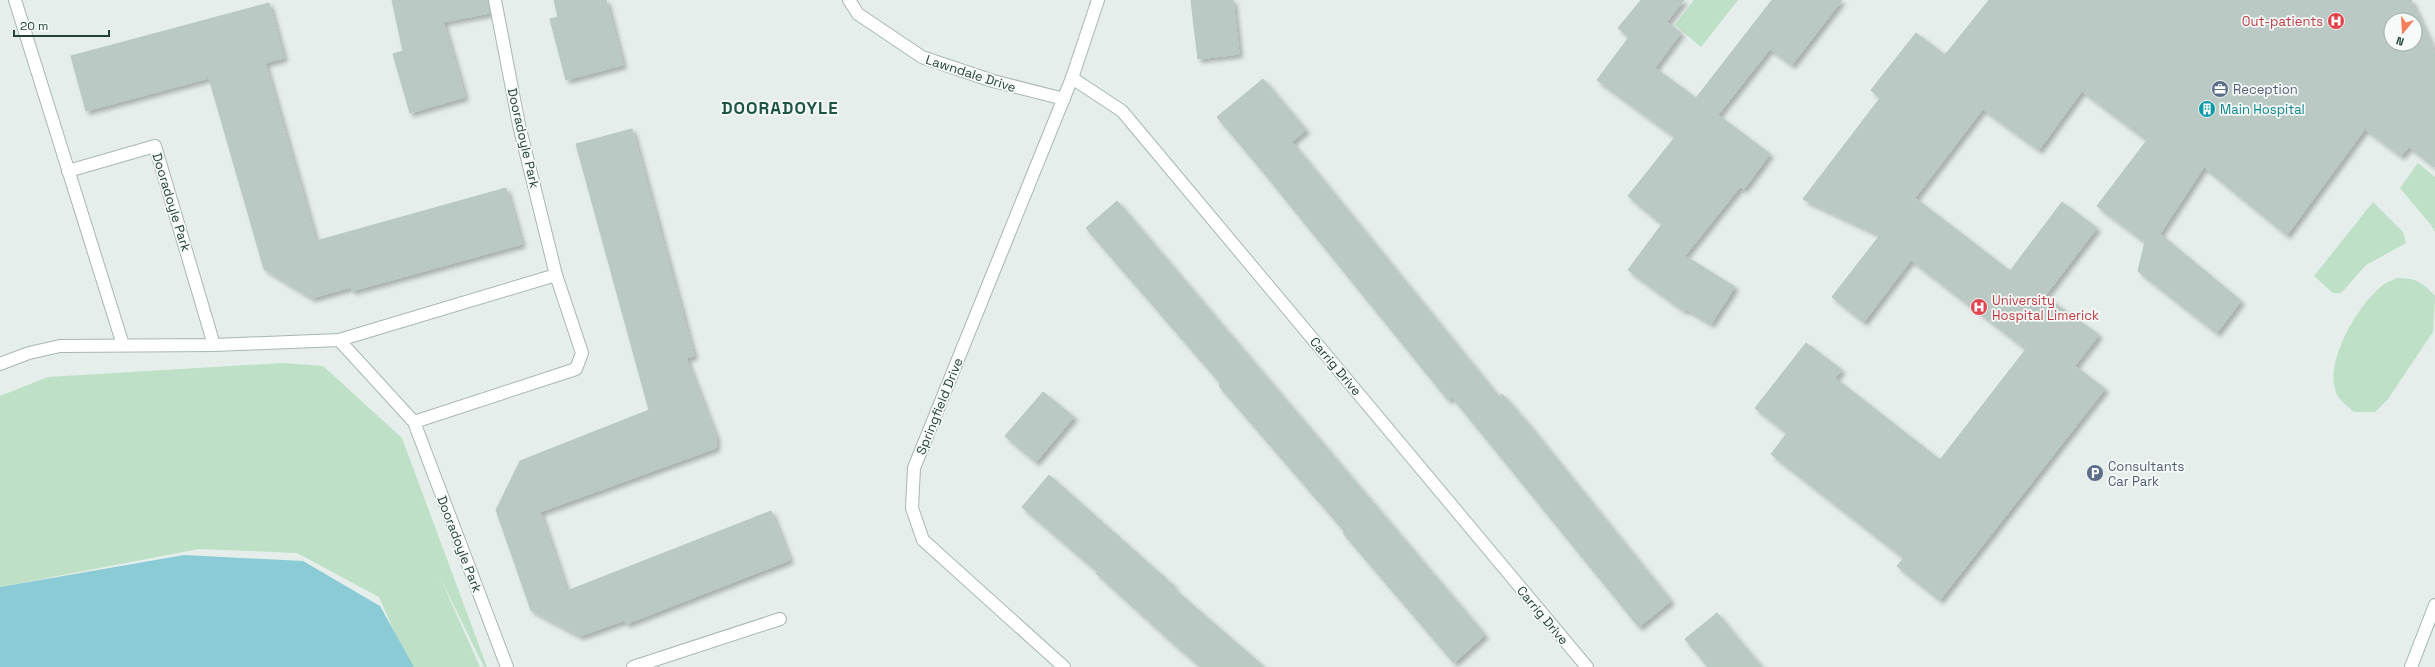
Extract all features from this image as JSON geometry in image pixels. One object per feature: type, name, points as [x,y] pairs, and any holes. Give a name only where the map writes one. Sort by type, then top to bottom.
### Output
[{"type":"street","points":[[15,0],[123,345]]},
{"type":"street","name":"Dooradoyle Park","points":[[414,422],[576,369],[582,353],[556,276],[519,125],[495,0]]},
{"type":"street","name":"Lawndale Drive","points":[[849,0],[858,14],[922,58],[993,81],[1064,99]]},
{"type":"street","name":"Springfield Drive","points":[[1064,667],[923,540],[912,508],[914,468],[1064,99],[1098,0]]},
{"type":"street","name":"Carrig Drive","points":[[1072,78],[1122,111],[1587,667]]},
{"type":"street","name":"Dooradoyle Park","points":[[68,171],[155,146],[214,345]]},
{"type":"street","points":[[0,364],[29,353],[60,346],[214,345],[339,340],[556,276]]},
{"type":"street","name":"Dooradoyle Park","points":[[339,340],[414,422],[507,667]]},
{"type":"street","points":[[2411,667],[2435,605]]},
{"type":"street","points":[[633,667],[780,619]]},
{"type":"green space","points":[[1694,0],[1738,0],[1701,47],[1675,25]]},
{"type":"green space","points":[[2418,163],[2435,177],[2435,232],[2431,225],[2400,188]]},
{"type":"green space","points":[[2373,202],[2403,232],[2406,243],[2366,265],[2341,293],[2333,293],[2314,276]]},
{"type":"green space","points":[[2396,278],[2418,281],[2435,296],[2433,332],[2388,399],[2375,412],[2354,412],[2343,403],[2335,387],[2334,372],[2337,355],[2344,338],[2363,307],[2373,294],[2383,285]]},
{"type":"green space","points":[[282,363],[323,366],[402,438],[487,667],[484,667],[438,573],[480,667],[410,667],[379,597],[297,553],[199,549],[0,587],[0,396],[48,377]]},
{"type":"water","points":[[184,555],[303,561],[380,606],[414,667],[0,667],[0,587]]},
{"type":"building","points":[[392,0],[488,0],[490,13],[443,22],[465,97],[410,113],[393,54],[403,51]]},
{"type":"building","points":[[554,0],[606,0],[623,65],[566,80],[550,19],[558,17]]},
{"type":"building","points":[[1191,0],[1233,0],[1239,54],[1198,59]]},
{"type":"building","points":[[1641,0],[1684,0],[1667,22],[1681,33],[1655,68],[1696,98],[1772,0],[1842,0],[1792,65],[1770,49],[1718,115],[1770,154],[1744,189],[1740,187],[1685,256],[1735,287],[1711,324],[1686,309],[1684,311],[1628,270],[1662,224],[1628,196],[1675,137],[1597,80],[1629,37],[1618,28]]},
{"type":"building","points":[[1989,0],[2411,0],[2416,12],[2383,12],[2383,52],[2423,52],[2423,26],[2435,53],[2435,167],[2409,147],[2401,156],[2365,129],[2287,235],[2204,167],[2160,234],[2241,301],[2217,333],[2138,271],[2145,242],[2097,206],[2147,140],[2082,91],[2039,150],[1983,109],[1915,198],[2010,271],[2062,202],[2097,228],[2045,296],[2099,335],[2075,366],[2105,389],[1940,600],[1897,566],[1904,558],[1771,454],[1787,433],[1755,408],[1806,343],[1842,370],[1835,378],[1940,460],[2026,349],[1911,260],[1864,322],[1832,297],[1880,235],[1803,199],[1880,98],[1871,90],[1916,33],[1945,55]]},
{"type":"building","points":[[269,3],[284,58],[265,63],[316,241],[506,188],[522,244],[352,291],[351,287],[312,298],[264,269],[209,78],[86,111],[71,56]]},
{"type":"building","points":[[1263,79],[1306,130],[1292,142],[1499,397],[1502,394],[1529,425],[1671,601],[1639,627],[1452,397],[1448,400],[1217,117]]},
{"type":"building","points":[[632,129],[694,356],[686,358],[716,437],[716,448],[540,512],[567,591],[771,511],[790,560],[626,624],[625,620],[580,636],[531,610],[496,510],[520,461],[649,410],[576,144]]},
{"type":"building","points":[[1117,201],[1485,635],[1454,663],[1343,533],[1345,532],[1219,386],[1221,384],[1086,228]]},
{"type":"building","points":[[1043,392],[1074,417],[1036,462],[1005,436]]},
{"type":"building","points":[[1049,475],[1174,586],[1173,588],[1264,667],[1201,667],[1173,643],[1096,573],[1098,572],[1022,507]]},
{"type":"building","points":[[1717,613],[1762,667],[1708,667],[1685,639]]},
{"type":"place","name":"Out-patients","points":[[2336,21]]},
{"type":"place","name":"Reception","points":[[2220,89]]},
{"type":"place","name":"Main Hospital","points":[[2207,109]]},
{"type":"place","name":"University Hospital Limerick","points":[[1979,307]]},
{"type":"place","name":"Consultants Car Park","points":[[2095,473]]},
{"type":"district","name":"DOORADOYLE","points":[[780,108]]}]
